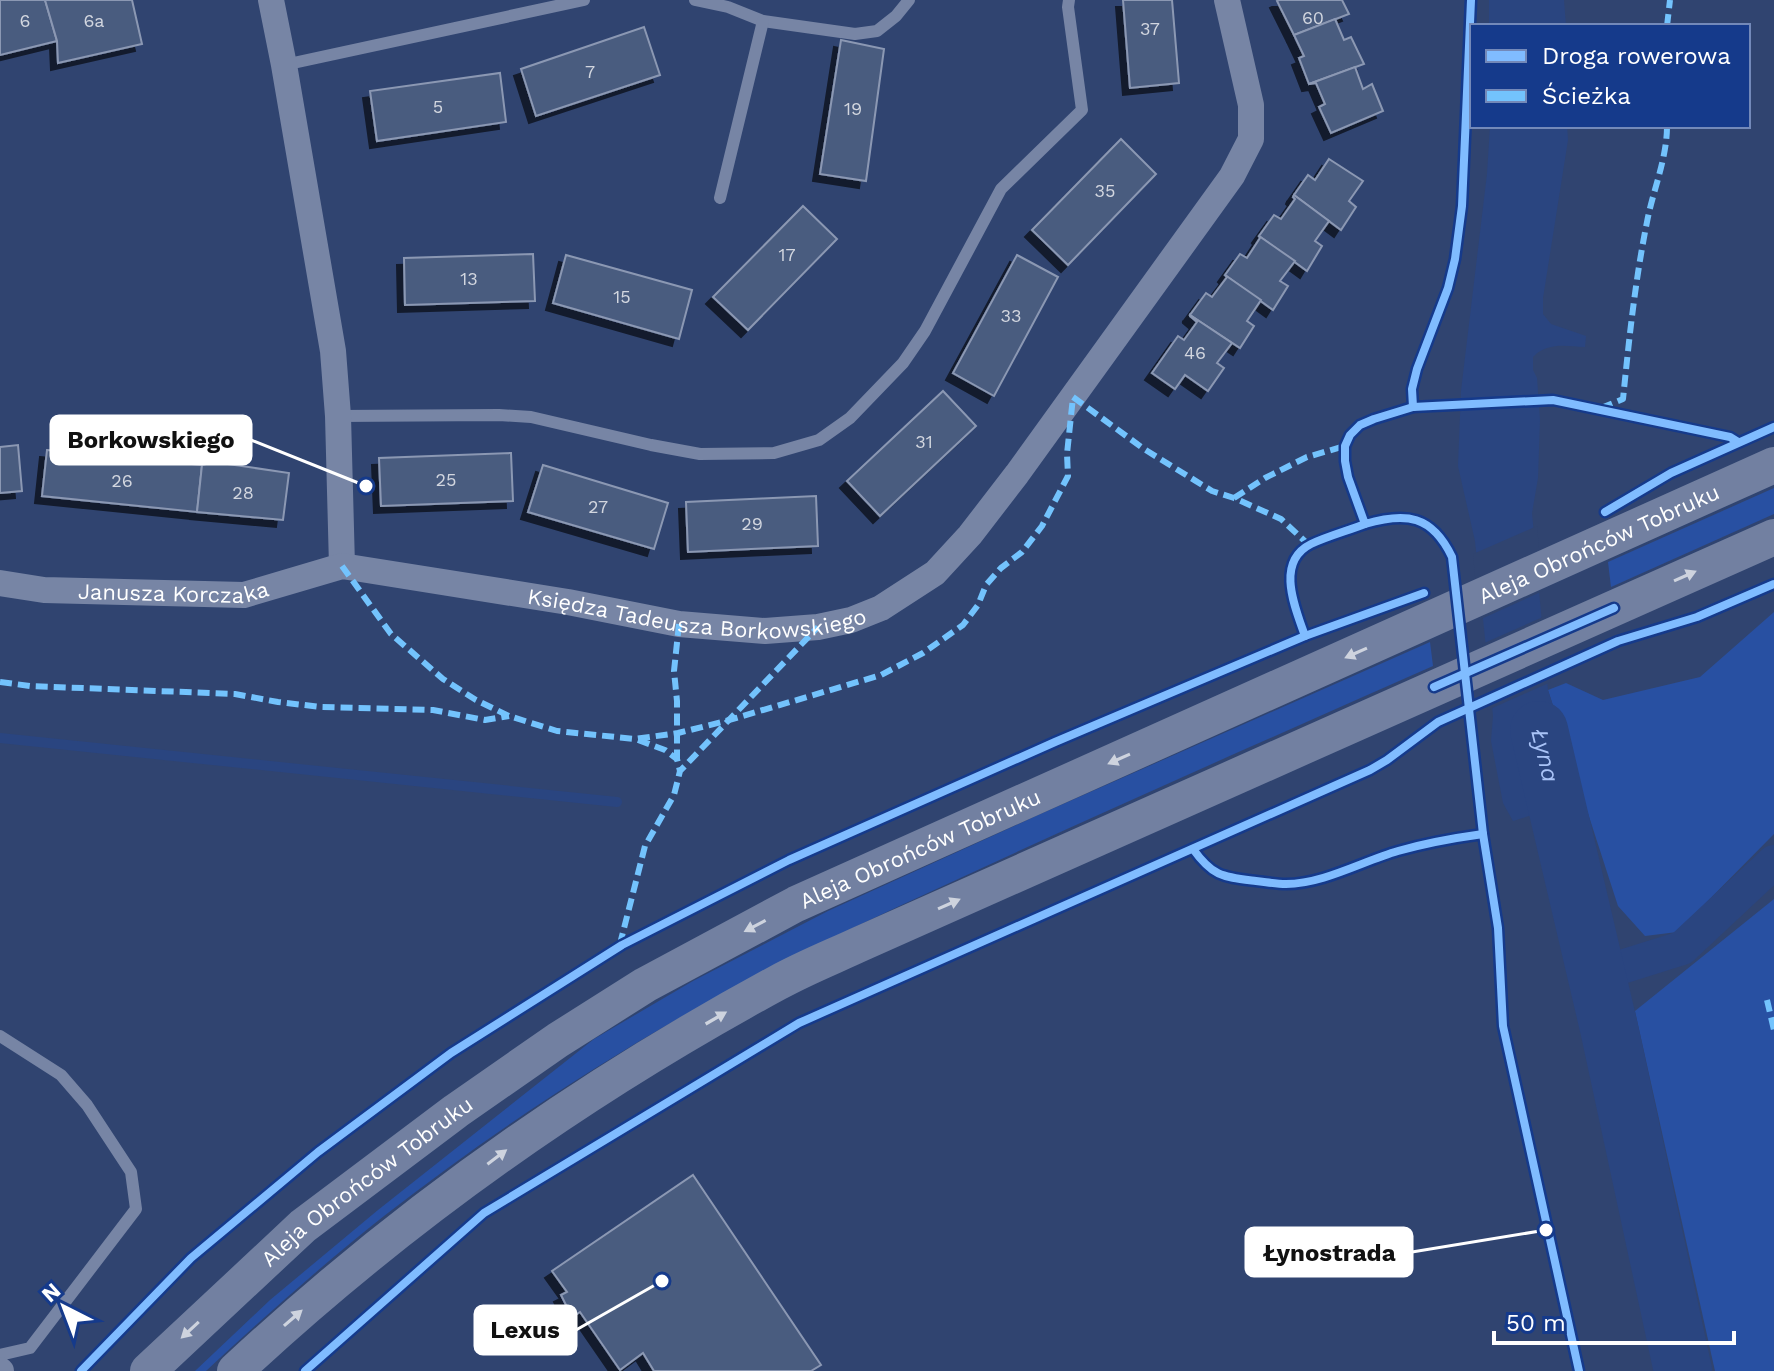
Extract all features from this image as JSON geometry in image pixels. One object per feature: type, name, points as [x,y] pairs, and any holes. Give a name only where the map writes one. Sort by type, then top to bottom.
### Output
[{"type":"main road","name":"Aleja Obrońców Tobruku","points":[[148,1371],[303,1226],[456,1111],[558,1040],[645,985],[796,904],[1774,465]]},
{"type":"main road","points":[[235,1371],[293,1318],[413,1219],[514,1144],[672,1042],[780,981],[1774,537]]},
{"type":"street","points":[[271,0],[333,351],[342,566]]},
{"type":"street","name":"Księdza Tadeusza Borkowskiego","points":[[342,566],[568,602],[679,624],[765,631],[818,627],[851,620],[881,608],[935,573],[970,535],[1232,176],[1251,139],[1251,105],[1227,0]]},
{"type":"street","name":"Janusza Korczaka","points":[[0,583],[44,590],[244,595],[342,566]]},
{"type":"lane","points":[[284,65],[584,0]]},
{"type":"lane","points":[[695,0],[728,7],[763,21],[855,34],[877,31],[896,16],[909,0]]},
{"type":"lane","points":[[338,416],[531,417],[700,454],[774,453],[819,440],[850,418],[903,363],[925,331],[1001,189],[1082,110],[1069,0]]},
{"type":"lane","points":[[720,198],[763,21]]},
{"type":"lane","points":[[0,1036],[61,1075],[87,1105],[131,1172],[136,1209],[30,1348],[0,1355]]},
{"type":"shaded area","points":[[1774,488],[1774,514],[1611,587],[1608,562]]},
{"type":"shaded area","points":[[1774,612],[1774,834],[1677,932],[1645,936],[1618,906],[1548,690],[1566,683],[1603,700],[1700,677]]},
{"type":"shaded area","points":[[1430,642],[1433,666],[877,916],[664,1027],[541,1103],[461,1158],[338,1253],[206,1371],[195,1371],[270,1300],[378,1210],[594,1039],[693,981],[828,911]]},
{"type":"shaded area","points":[[1774,899],[1774,1371],[1715,1371],[1635,1011]]},
{"type":"water","points":[[1489,0],[1564,0],[1566,24],[1489,24]]},
{"type":"water","points":[[1490,128],[1567,128],[1543,314],[1551,324],[1586,336],[1585,347],[1551,347],[1533,357],[1540,420],[1538,478],[1532,513],[1548,690],[1583,799],[1513,821],[1503,803],[1491,741],[1493,716],[1475,541],[1458,466],[1461,391]]},
{"type":"pier","points":[[1537,526],[1543,591],[1479,620],[1473,554]]},
{"type":"pier","points":[[1545,616],[1551,682],[1488,710],[1482,644]]},
{"type":"building","points":[[0,0],[45,0],[57,41],[0,55]]},
{"type":"building","points":[[45,0],[132,0],[142,44],[58,63],[57,41]]},
{"type":"building","points":[[1123,0],[1172,0],[1179,83],[1130,88]]},
{"type":"building","points":[[1279,0],[1342,0],[1349,14],[1294,35]]},
{"type":"building","points":[[1335,19],[1344,40],[1351,37],[1364,64],[1309,84],[1299,58],[1304,56],[1294,35]]},
{"type":"building","points":[[644,27],[660,75],[536,116],[521,69]]},
{"type":"building","points":[[841,40],[884,49],[866,181],[820,174]]},
{"type":"building","points":[[1355,67],[1363,89],[1372,84],[1383,111],[1331,133],[1319,107],[1325,104],[1316,83],[1309,84]]},
{"type":"building","points":[[500,73],[506,122],[377,141],[370,91]]},
{"type":"building","points":[[1121,139],[1156,174],[1068,265],[1032,230]]},
{"type":"building","points":[[1329,159],[1363,181],[1349,201],[1356,207],[1341,230],[1294,195],[1308,175],[1315,180]]},
{"type":"building","points":[[1294,195],[1329,221],[1315,241],[1322,246],[1307,271],[1259,236],[1274,215],[1281,219],[1295,199]]},
{"type":"building","points":[[803,206],[837,239],[748,330],[713,297]]},
{"type":"building","points":[[1259,236],[1295,261],[1280,281],[1288,286],[1273,310],[1225,275],[1240,254],[1247,258]]},
{"type":"building","points":[[533,254],[535,301],[405,305],[404,258]]},
{"type":"building","points":[[566,255],[692,290],[679,339],[553,303]]},
{"type":"building","points":[[1017,255],[1058,277],[994,396],[953,373]]},
{"type":"building","points":[[1225,275],[1261,300],[1247,321],[1254,326],[1240,348],[1190,315],[1206,293],[1212,297],[1227,277]]},
{"type":"building","points":[[1190,315],[1232,343],[1217,363],[1224,368],[1208,391],[1185,375],[1175,389],[1152,373],[1178,336],[1184,340],[1197,322]]},
{"type":"building","points":[[943,391],[976,426],[880,516],[847,481]]},
{"type":"building","points":[[18,445],[22,491],[0,493],[0,447]]},
{"type":"building","points":[[47,450],[202,465],[197,512],[42,496]]},
{"type":"building","points":[[511,453],[513,501],[381,506],[379,458]]},
{"type":"building","points":[[214,462],[289,473],[283,520],[197,512],[202,465]]},
{"type":"building","points":[[543,465],[668,503],[654,549],[528,512]]},
{"type":"building","points":[[816,496],[818,546],[688,552],[686,502]]},
{"type":"building","points":[[693,1175],[821,1365],[811,1371],[654,1371],[643,1353],[620,1370],[580,1312],[572,1317],[561,1295],[567,1292],[552,1271]]},
{"type":"waterway","name":"Łyna","points":[[1539,730],[1609,1028],[1683,1371]]},
{"type":"waterway","points":[[0,738],[617,802]]},
{"type":"waterway","points":[[1596,975],[1682,948],[1774,862]]},
{"type":"marked path","points":[[1667,24],[1670,0]]},
{"type":"marked path","points":[[1601,408],[1623,399],[1639,266],[1665,150],[1667,128]]},
{"type":"marked path","points":[[1073,397],[1144,449],[1212,491],[1281,519],[1309,545]]},
{"type":"marked path","points":[[342,566],[391,634],[443,679],[476,700],[509,716],[557,731],[635,739],[678,733],[881,675],[923,653],[963,625],[978,605],[986,585],[1022,552],[1042,526],[1068,476],[1073,397]]},
{"type":"marked path","points":[[1234,498],[1307,457],[1345,446]]},
{"type":"marked path","points":[[679,624],[674,671],[680,771]]},
{"type":"marked path","points":[[622,945],[645,846],[674,795],[680,771],[818,627]]},
{"type":"marked path","points":[[0,682],[30,686],[235,694],[321,707],[433,710],[485,720],[509,716]]},
{"type":"marked path","points":[[638,740],[665,750],[677,759]]},
{"type":"marked path","points":[[1767,1000],[1774,1030]]},
{"type":"cycle path","points":[[1413,407],[1412,389],[1417,369],[1448,288],[1455,259],[1462,206],[1471,0]]},
{"type":"cycle path","points":[[1579,1371],[1503,1026],[1498,928],[1483,834],[1452,557],[1436,532],[1416,520],[1393,518],[1365,524],[1348,477],[1345,446],[1360,425],[1413,407],[1553,400],[1730,437],[1738,442]]},
{"type":"cycle path","points":[[1605,512],[1671,473],[1774,427]]},
{"type":"cycle path","points":[[1305,636],[1293,599],[1293,562],[1311,544],[1365,524]]},
{"type":"cycle path","points":[[305,1371],[484,1213],[799,1023],[1370,770],[1438,722],[1618,641],[1697,617],[1774,584]]},
{"type":"cycle path","points":[[81,1371],[191,1258],[318,1152],[451,1053],[622,945],[789,860],[1055,742],[1305,636],[1424,593]]},
{"type":"cycle path","points":[[1434,687],[1614,608]]},
{"type":"cycle path","points":[[1193,849],[1220,874],[1286,884],[1328,876],[1409,848],[1483,834]]},
{"type":"place","name":"Borkowskiego","points":[[366,486]]},
{"type":"place","name":"Łynostrada","points":[[1546,1230]]},
{"type":"place","name":"Lexus","points":[[662,1281]]}]
